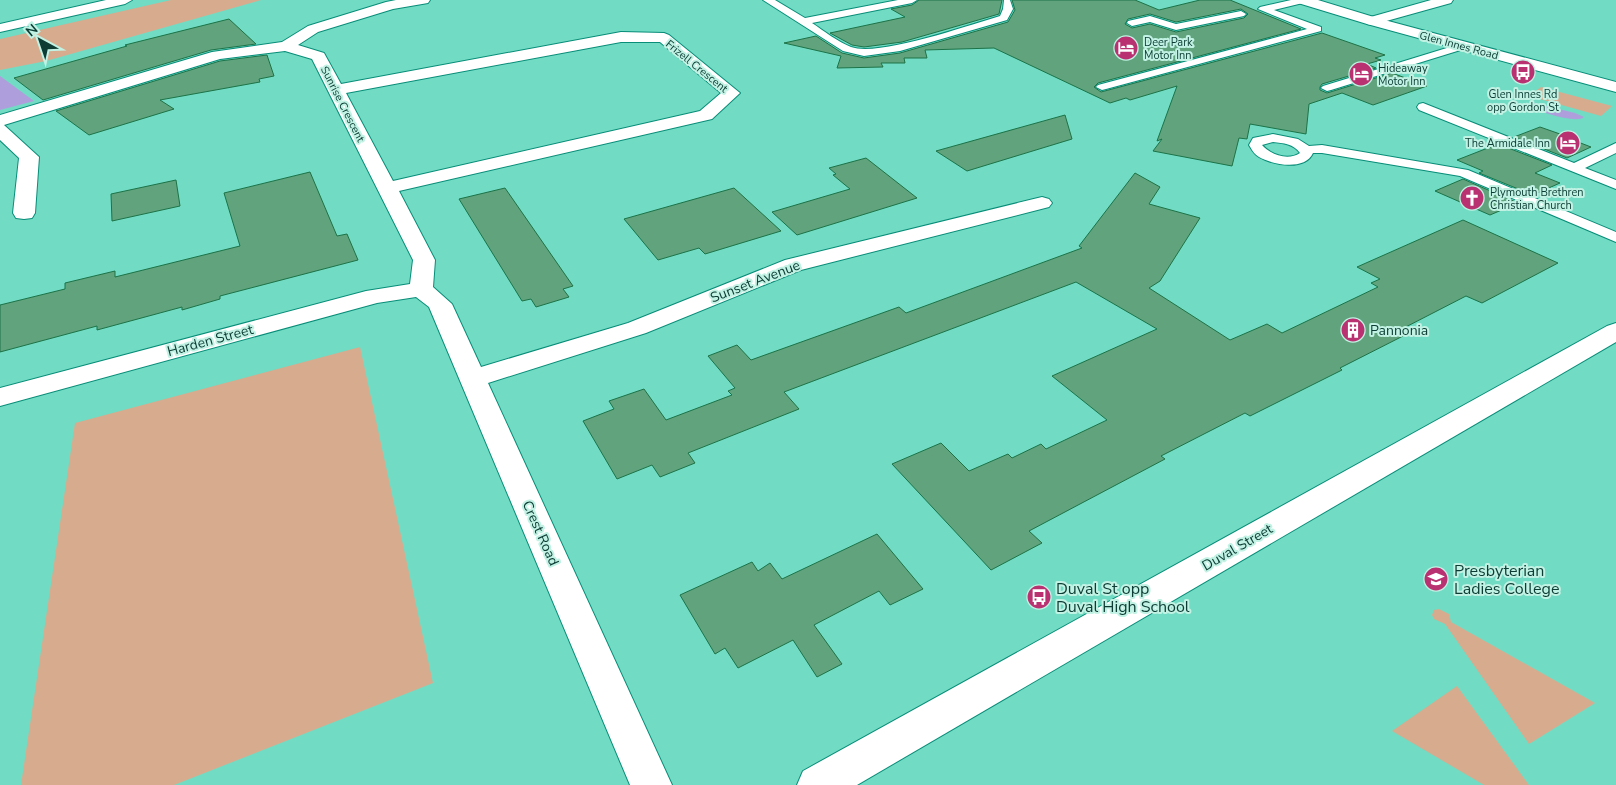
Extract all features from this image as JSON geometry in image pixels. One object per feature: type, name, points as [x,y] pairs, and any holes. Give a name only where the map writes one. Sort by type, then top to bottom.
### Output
[{"type":"main road","points":[[0,28],[125,0]]},
{"type":"main road","points":[[286,46],[313,29],[391,5],[423,0]]},
{"type":"main road","name":"Glen Innes Road","points":[[1303,0],[1372,21],[1616,87]]},
{"type":"main road","points":[[1372,21],[1446,0]]},
{"type":"main road","name":"Frizell Crescent","points":[[336,90],[621,37],[664,38],[731,93],[706,115],[387,188]]},
{"type":"main road","name":"Sunrise Crescent","points":[[0,120],[218,55],[286,46],[318,56],[424,260],[421,289]]},
{"type":"main road","points":[[0,130],[29,156],[24,213]]},
{"type":"main road","name":"Sunset Avenue","points":[[474,378],[637,328],[794,265],[1042,203]]},
{"type":"main road","name":"Crest Road","points":[[421,289],[440,304],[651,785]]},
{"type":"main road","name":"Harden Street","points":[[0,398],[375,296],[421,289]]},
{"type":"main road","name":"Duval Street","points":[[818,785],[852,774],[1616,331]]},
{"type":"lane","points":[[768,0],[847,49],[864,53],[896,49],[1004,18],[1008,9],[1006,1]]},
{"type":"lane","points":[[802,22],[912,0]]},
{"type":"lane","points":[[1102,87],[1317,29],[1258,10],[1303,0]]},
{"type":"lane","points":[[1132,23],[1150,19],[1176,27],[1241,14]]},
{"type":"lane","points":[[1328,88],[1463,46]]},
{"type":"lane","points":[[1423,107],[1616,185]]},
{"type":"lane","points":[[1574,168],[1616,147]]},
{"type":"lane","points":[[1306,150],[1322,149],[1462,173],[1616,237]]},
{"type":"shaded area","points":[[171,0],[261,0],[46,61],[0,70],[0,39]]},
{"type":"shaded area","points":[[0,76],[34,101],[0,110]]},
{"type":"shaded area","points":[[1541,87],[1612,106],[1601,116],[1529,96]]},
{"type":"shaded area","points":[[1534,103],[1584,117],[1574,119],[1549,114],[1529,105]]},
{"type":"shaded area","points":[[360,347],[433,683],[174,785],[21,785],[75,423]]},
{"type":"shaded area","points":[[1439,609],[1449,614],[1451,622],[1595,703],[1529,744],[1445,624],[1434,619],[1432,615],[1434,610]]},
{"type":"shaded area","points":[[1457,686],[1529,785],[1484,785],[1392,731]]},
{"type":"building","points":[[919,0],[1002,0],[999,14],[902,42],[864,47],[852,45],[830,33],[905,17],[891,9],[912,5]]},
{"type":"building","points":[[1012,0],[1135,0],[1159,10],[1200,0],[1230,0],[1301,29],[1098,83],[1094,87],[1101,92],[1322,33],[1385,55],[1375,58],[1381,60],[1367,64],[1376,68],[1322,84],[1320,90],[1327,93],[1392,73],[1427,86],[1373,105],[1342,93],[1309,104],[1306,134],[1250,124],[1247,139],[1239,138],[1232,166],[1153,151],[1162,139],[1157,141],[1177,86],[1130,100],[1126,98],[1110,103],[994,48],[925,50],[927,58],[904,58],[905,63],[881,63],[883,67],[837,68],[841,56],[784,43],[816,36],[842,53],[864,58],[900,53],[1008,22],[1015,10]],"holes":[[[1241,9],[1248,14],[1244,18],[1176,32],[1150,24],[1132,28],[1125,24],[1128,19],[1150,14],[1176,22]]]},
{"type":"building","points":[[229,19],[256,44],[211,50],[43,100],[14,78],[127,46],[125,45]]},
{"type":"building","points":[[267,55],[274,76],[259,79],[260,82],[160,100],[174,109],[89,135],[56,111],[220,61]]},
{"type":"building","points":[[1065,115],[1072,139],[967,171],[936,151]]},
{"type":"building","points":[[1540,127],[1580,141],[1578,142],[1591,147],[1567,158],[1514,137]]},
{"type":"building","points":[[1498,144],[1552,165],[1535,173],[1560,183],[1533,195],[1479,173],[1483,171],[1457,160]]},
{"type":"building","points":[[866,158],[917,198],[797,235],[772,212],[850,189],[833,175],[836,174],[829,168]]},
{"type":"building","points":[[310,172],[337,236],[347,234],[358,260],[220,296],[220,299],[182,310],[182,307],[97,330],[97,326],[0,352],[0,305],[65,289],[65,283],[115,271],[115,277],[240,246],[224,193]]},
{"type":"building","points":[[1135,173],[1160,187],[1149,204],[1200,218],[1160,281],[1149,288],[1230,340],[1267,324],[1282,333],[1378,287],[1371,283],[1380,279],[1357,267],[1463,220],[1558,263],[1482,303],[1466,296],[1396,332],[1403,336],[1340,368],[1342,370],[1250,416],[1245,413],[1161,456],[1165,459],[1029,531],[1042,543],[991,570],[892,464],[941,443],[969,471],[1008,454],[1012,458],[1041,444],[1046,449],[1107,420],[1052,376],[1157,329],[1076,282],[784,392],[799,409],[688,453],[695,463],[660,477],[652,465],[617,479],[583,421],[614,409],[609,401],[644,389],[666,420],[732,395],[728,391],[735,388],[708,356],[737,345],[751,360],[899,307],[906,313],[1082,248],[1079,246]]},
{"type":"building","name":"Plymouth Brethren Christian Church","points":[[1463,179],[1518,203],[1490,215],[1435,191]]},
{"type":"building","points":[[176,180],[180,206],[112,221],[111,194]]},
{"type":"building","points":[[505,188],[573,286],[563,289],[569,297],[536,307],[531,299],[522,301],[459,199]]},
{"type":"building","points":[[734,188],[781,231],[705,254],[699,248],[658,260],[624,219]]},
{"type":"building","points":[[877,534],[923,589],[890,605],[879,591],[814,625],[842,664],[817,677],[793,640],[738,668],[725,648],[715,654],[680,595],[752,562],[758,571],[770,563],[782,579]]},
{"type":"place","name":"Deer Park Motor Inn","points":[[1126,48]]},
{"type":"place","name":"Glen Innes Rd opp Gordon St","points":[[1523,72]]},
{"type":"place","name":"Hideaway Motor Inn","points":[[1361,74]]},
{"type":"place","name":"The Armidale Inn","points":[[1568,143]]},
{"type":"place","name":"Plymouth Brethren Christian Church","points":[[1472,198]]},
{"type":"place","name":"Pannonia","points":[[1353,330]]},
{"type":"place","name":"Presbyterian Ladies College","points":[[1436,579]]},
{"type":"place","name":"Duval St opp Duval High School","points":[[1039,597]]}]
